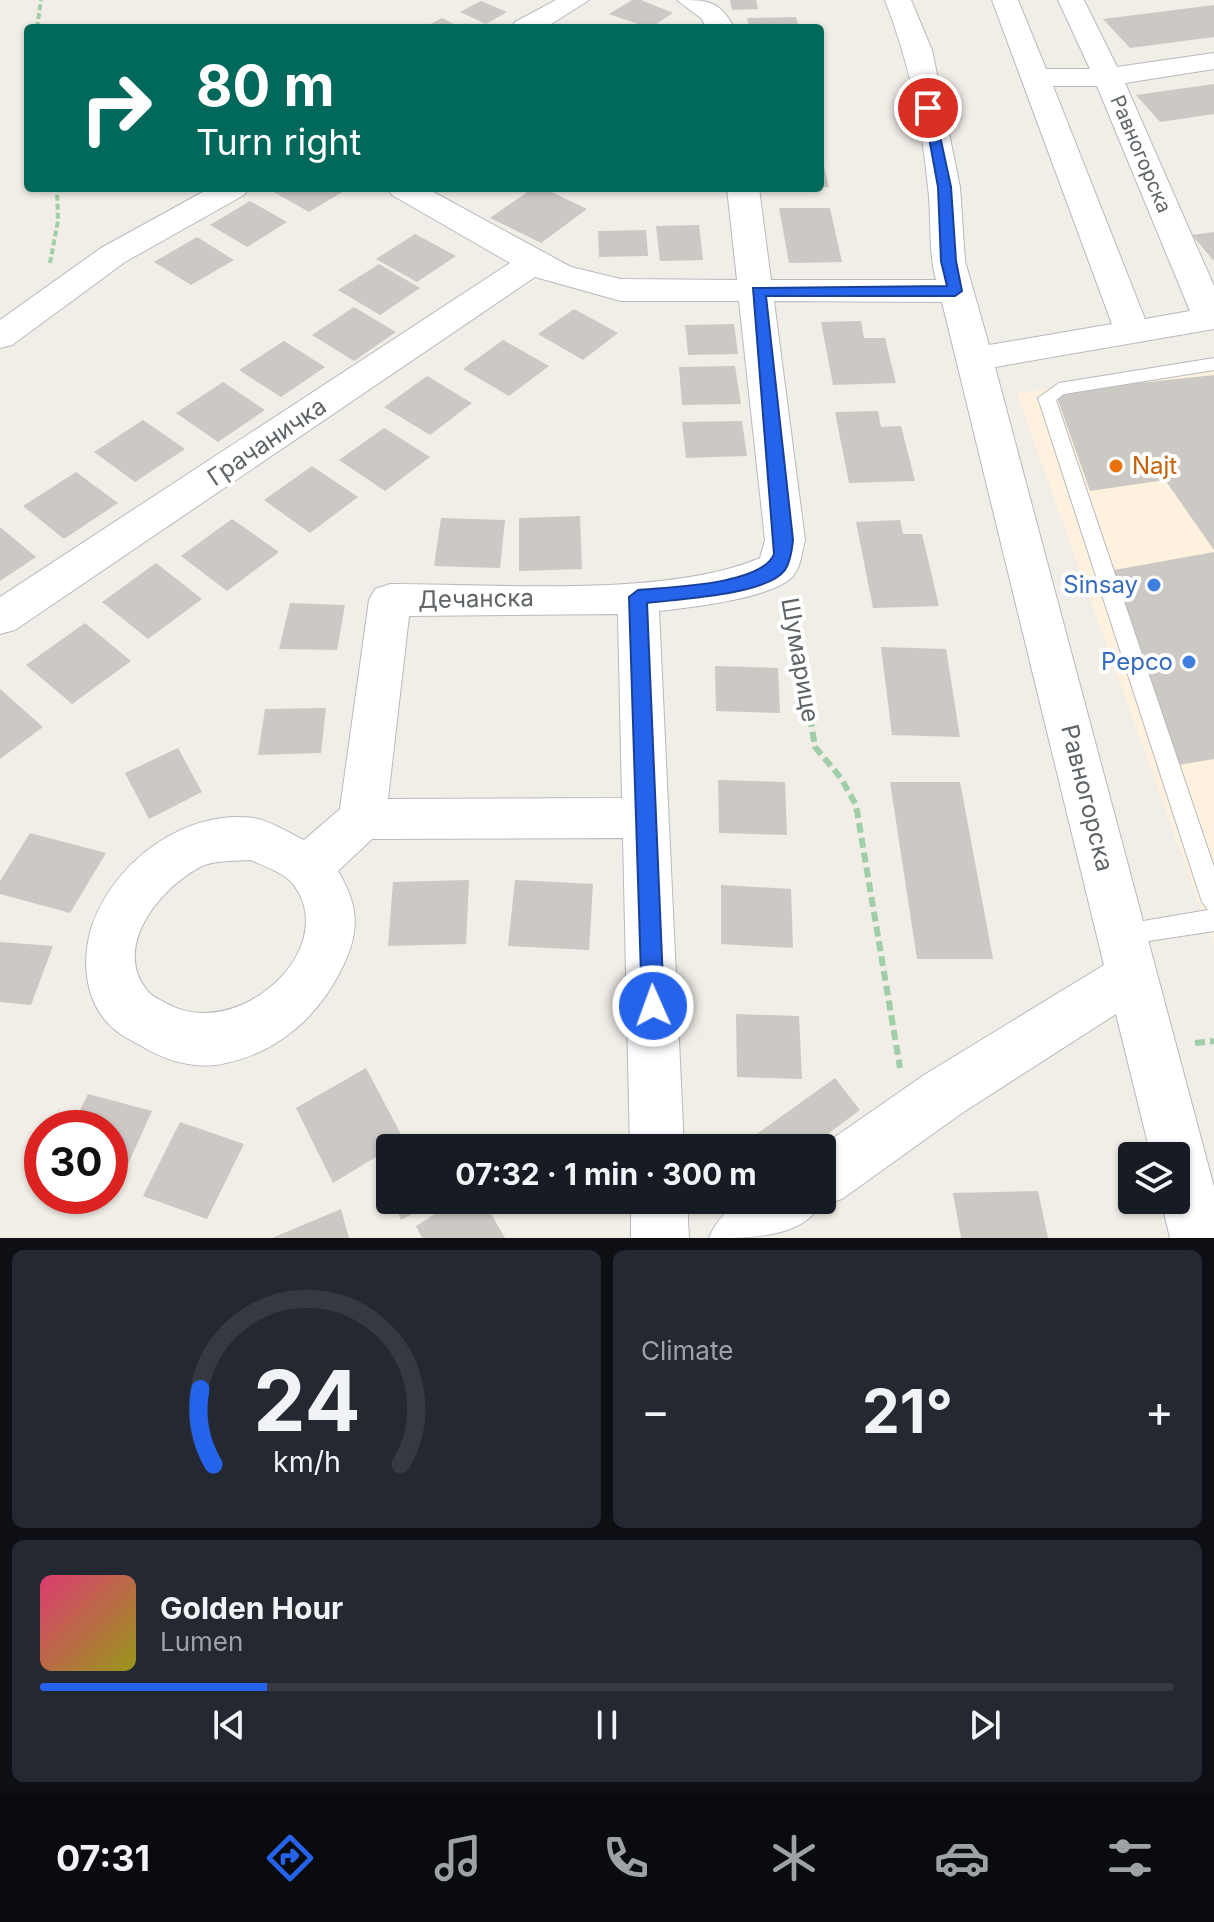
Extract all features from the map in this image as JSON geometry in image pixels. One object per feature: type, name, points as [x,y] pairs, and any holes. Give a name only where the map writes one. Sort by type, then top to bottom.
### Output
[{"type":"street","points":[[532,24],[576,0]]},
{"type":"street","points":[[690,0],[714,14],[718,24]]},
{"type":"street","name":"Равногорска","points":[[898,0],[918,50],[944,187],[948,261],[955,291],[975,359],[1199,1238]]},
{"type":"street","points":[[1005,0],[1132,331]]},
{"type":"street","name":"Равногорска","points":[[975,359],[1212,319],[1108,77],[1071,0]]},
{"type":"street","name":"Равногорска","points":[[1037,78],[1108,77],[1214,61]]},
{"type":"street","points":[[0,337],[113,255],[226,192]]},
{"type":"street","points":[[410,192],[533,263],[560,275],[621,290],[955,291]]},
{"type":"street","name":"Шумарице","points":[[744,192],[758,291],[785,540],[778,567]]},
{"type":"street","name":"Грачаничка","points":[[0,618],[533,263]]},
{"type":"street","points":[[657,1134],[638,597],[718,588],[758,578],[778,567]]},
{"type":"street","name":"Дечанска","points":[[362,819],[390,600],[638,597]]},
{"type":"street","points":[[310,865],[362,819],[648,818]]},
{"type":"street","points":[[255,839],[286,848],[310,865],[326,889],[333,917],[330,949],[315,980],[290,1007],[259,1027],[211,1039],[187,1039],[154,1029],[129,1010],[114,983],[110,952],[123,911],[134,891],[159,867],[201,846],[222,840],[255,839]]},
{"type":"street","points":[[836,1169],[909,1119],[1127,955]]},
{"type":"street","points":[[659,1214],[660,1238]]},
{"type":"street","points":[[738,1238],[773,1214]]},
{"type":"lane","points":[[1214,364],[1059,389],[1047,398],[1214,902]]},
{"type":"lane","points":[[1127,955],[1214,920]]},
{"type":"path","points":[[38,24],[41,0]]},
{"type":"path","points":[[57,192],[58,221],[50,260],[50,277],[58,294]]},
{"type":"path","name":"Шумарице","points":[[778,567],[789,589],[815,747],[841,778],[856,805],[909,1119]]},
{"type":"shaded area","points":[[1214,360],[1214,945],[1017,394]]},
{"type":"building","points":[[632,0],[641,0],[673,13],[656,24],[638,24],[609,14]]},
{"type":"building","points":[[730,0],[756,0],[758,9],[732,10]]},
{"type":"building","points":[[481,1],[507,12],[486,24],[460,12]]},
{"type":"building","points":[[1214,5],[1214,37],[1130,48],[1103,19]]},
{"type":"building","points":[[796,17],[798,24],[748,24],[747,18]]},
{"type":"building","points":[[442,18],[454,24],[431,24]]},
{"type":"building","points":[[1214,84],[1214,114],[1160,122],[1136,95]]},
{"type":"building","points":[[824,166],[829,187],[824,187]]},
{"type":"building","points":[[274,192],[342,192],[309,212]]},
{"type":"building","points":[[527,192],[551,192],[587,209],[541,243],[490,218]]},
{"type":"building","points":[[250,201],[287,222],[247,247],[210,225]]},
{"type":"building","points":[[779,208],[830,208],[842,262],[789,263]]},
{"type":"building","points":[[699,225],[703,260],[660,261],[656,226]]},
{"type":"building","points":[[646,230],[648,256],[599,257],[598,231]]},
{"type":"building","points":[[1214,232],[1214,261],[1192,235]]},
{"type":"building","points":[[415,234],[456,256],[417,282],[376,259]]},
{"type":"building","points":[[197,237],[234,260],[191,285],[154,262]]},
{"type":"building","points":[[379,264],[420,288],[380,315],[338,290]]},
{"type":"building","points":[[354,307],[396,332],[354,361],[312,335]]},
{"type":"building","points":[[574,309],[618,333],[583,360],[538,334]]},
{"type":"building","points":[[861,321],[864,338],[885,338],[896,383],[833,385],[821,322]]},
{"type":"building","points":[[734,324],[738,354],[688,355],[685,325]]},
{"type":"building","points":[[503,340],[549,366],[509,396],[463,369]]},
{"type":"building","points":[[284,341],[325,367],[281,397],[239,370]]},
{"type":"building","points":[[735,366],[741,404],[682,405],[679,367]]},
{"type":"building","points":[[1214,375],[1214,550],[1165,480],[1090,491],[1055,392]]},
{"type":"building","points":[[427,376],[472,403],[430,435],[384,407]]},
{"type":"building","points":[[223,382],[265,410],[218,442],[176,413]]},
{"type":"building","points":[[878,411],[881,427],[901,426],[915,481],[849,483],[835,412]]},
{"type":"building","points":[[143,420],[185,449],[135,482],[94,452]]},
{"type":"building","points":[[742,421],[747,456],[686,458],[682,422]]},
{"type":"building","points":[[384,428],[430,457],[385,491],[339,460]]},
{"type":"building","points":[[312,466],[358,497],[310,533],[264,500]]},
{"type":"building","points":[[76,472],[118,503],[64,539],[23,506]]},
{"type":"building","points":[[580,516],[582,569],[519,571],[519,518]]},
{"type":"building","points":[[441,518],[505,520],[500,568],[434,566]]},
{"type":"building","points":[[232,519],[279,552],[227,591],[181,556]]},
{"type":"building","points":[[900,520],[903,534],[922,534],[939,606],[873,608],[856,522]]},
{"type":"building","points":[[0,527],[36,557],[0,581]]},
{"type":"building","points":[[1214,552],[1214,759],[1179,765],[1114,570]]},
{"type":"building","points":[[156,563],[202,599],[148,639],[102,602]]},
{"type":"building","points":[[290,603],[345,605],[337,650],[279,649]]},
{"type":"building","points":[[85,623],[131,661],[72,704],[26,665]]},
{"type":"building","points":[[881,647],[946,649],[960,737],[892,735]]},
{"type":"building","points":[[715,666],[778,668],[780,713],[716,711]]},
{"type":"building","points":[[0,689],[43,727],[0,759]]},
{"type":"building","points":[[326,708],[321,753],[258,755],[265,709]]},
{"type":"building","points":[[178,748],[202,792],[149,819],[125,773]]},
{"type":"building","points":[[718,780],[785,782],[787,835],[719,833]]},
{"type":"building","points":[[890,782],[960,782],[993,959],[917,959]]},
{"type":"building","points":[[30,833],[106,853],[70,913],[0,894],[0,881]]},
{"type":"building","points":[[469,880],[466,944],[388,946],[393,882]]},
{"type":"building","points":[[515,880],[593,884],[589,950],[508,946]]},
{"type":"building","points":[[721,885],[791,889],[793,948],[721,944]]},
{"type":"building","points":[[0,942],[53,946],[31,1005],[0,1002]]},
{"type":"building","points":[[736,1014],[799,1016],[802,1079],[737,1077]]},
{"type":"building","points":[[366,1068],[401,1134],[376,1134],[376,1157],[333,1183],[296,1108]]},
{"type":"building","points":[[835,1078],[860,1110],[828,1134],[757,1134]]},
{"type":"building","points":[[88,1094],[152,1111],[128,1164],[128,1110],[80,1110]]},
{"type":"building","points":[[180,1122],[244,1144],[207,1219],[143,1196]]},
{"type":"building","points":[[1038,1191],[1048,1238],[961,1238],[953,1193]]},
{"type":"building","points":[[341,1209],[349,1238],[272,1238]]},
{"type":"building","points":[[399,1214],[413,1214],[401,1220]]},
{"type":"building","points":[[435,1214],[491,1214],[505,1238],[422,1238],[416,1226]]},
{"type":"place","name":"Najt","points":[[1116,466]]},
{"type":"place","name":"Sinsay","points":[[1154,585]]},
{"type":"place","name":"Pepco","points":[[1189,662]]},
{"type":"route","points":[[653,1006],[638,597],[718,588],[758,578],[778,567],[785,540],[758,291],[955,291],[948,261],[944,187],[928,108]]}]
